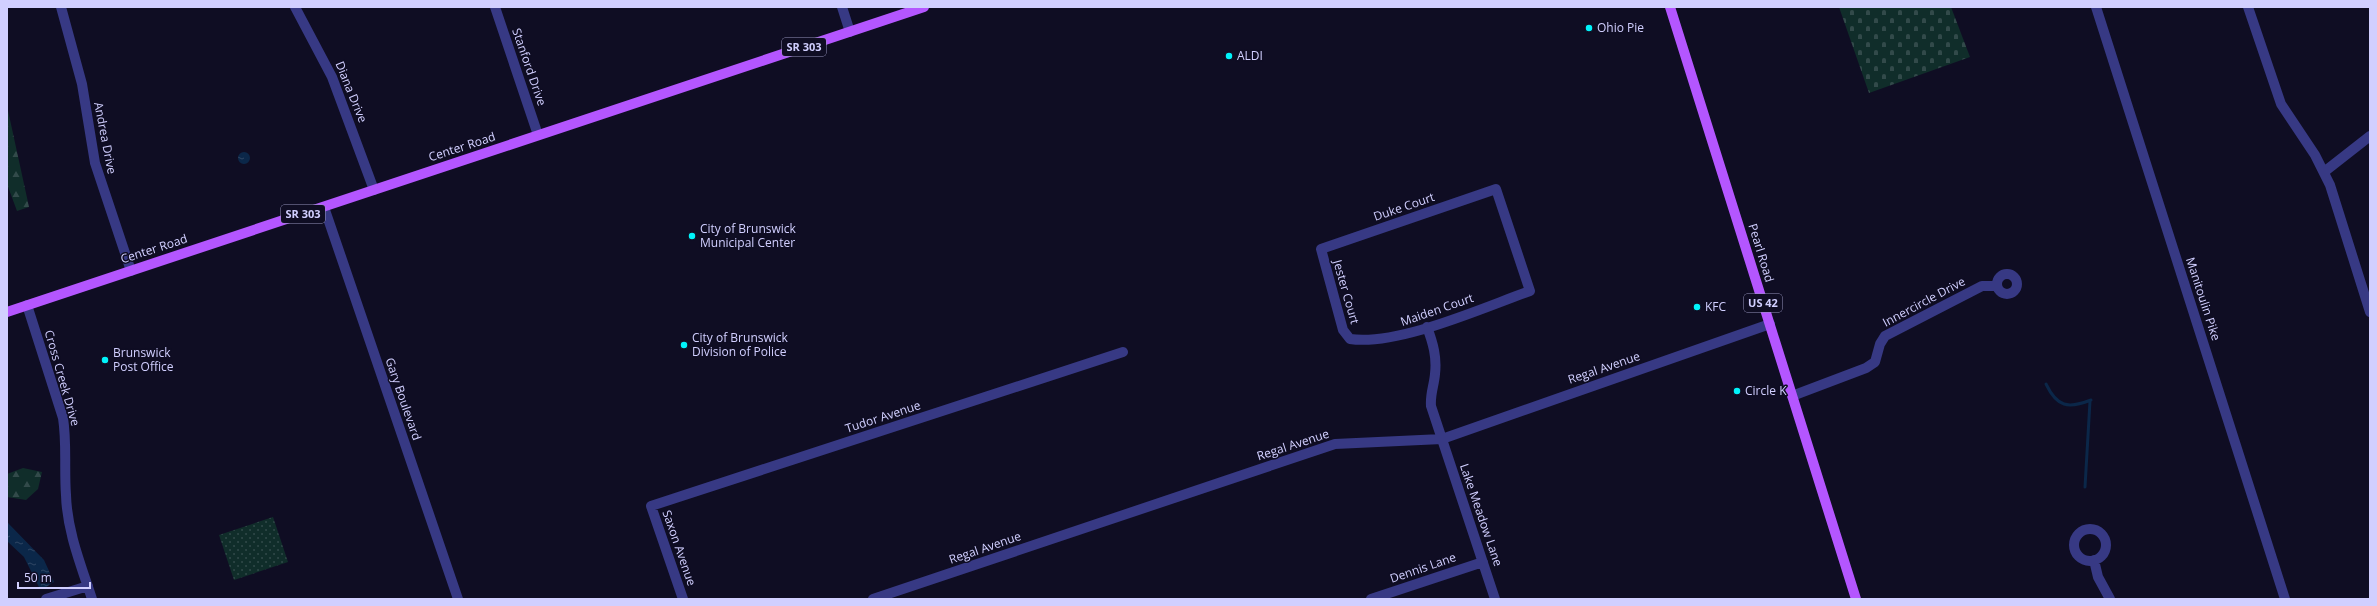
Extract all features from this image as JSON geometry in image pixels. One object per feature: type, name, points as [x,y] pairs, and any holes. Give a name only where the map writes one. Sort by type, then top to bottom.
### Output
[{"type":"main road","name":"Center Road","points":[[7,312],[924,7]]},
{"type":"main road","name":"Pearl Road","points":[[1670,7],[1856,599]]},
{"type":"street","name":"Andrea Drive","points":[[61,7],[82,84],[95,163],[131,271]]},
{"type":"street","name":"Diana Drive","points":[[295,7],[332,77],[374,190]]},
{"type":"street","name":"Stanford Drive","points":[[495,7],[538,135]]},
{"type":"street","points":[[842,7],[850,32]]},
{"type":"street","name":"Manitoulin Pike","points":[[2096,7],[2285,599]]},
{"type":"street","points":[[2248,7],[2281,104],[2324,172],[2370,312]]},
{"type":"street","points":[[2324,172],[2370,136]]},
{"type":"street","name":"Duke Court","points":[[1320,249],[1496,189],[1530,291]]},
{"type":"street","name":"Gary Boulevard","points":[[324,207],[458,599]]},
{"type":"street","name":"Jester Court","points":[[1320,249],[1343,330],[1350,340]]},
{"type":"street","name":"Innercircle Drive","points":[[1792,396],[1866,368],[1875,362],[1880,344],[1885,336],[1982,286],[1996,286]]},
{"type":"street","name":"Maiden Court","points":[[1350,340],[1363,341],[1398,336],[1530,291]]},
{"type":"street","name":"Cross Creek Drive","points":[[27,306],[63,418],[66,436],[66,495],[70,527],[92,599]]},
{"type":"street","name":"Regal Avenue","points":[[873,599],[1335,444],[1442,439],[1770,324]]},
{"type":"street","name":"Lake Meadow Lane","points":[[1427,327],[1434,347],[1436,362],[1430,396],[1431,406],[1496,599]]},
{"type":"street","name":"Tudor Avenue","points":[[651,506],[1123,352]]},
{"type":"street","name":"Saxon Avenue","points":[[651,506],[683,599]]},
{"type":"street","points":[[2094,560],[2098,577],[2110,599]]},
{"type":"street","name":"Dennis Lane","points":[[1372,599],[1483,562]]},
{"type":"street","points":[[46,599],[88,586]]},
{"type":"green space","points":[[1839,7],[1951,7],[1970,57],[1869,93]]},
{"type":"green space","points":[[7,106],[29,207],[17,211],[7,184]]},
{"type":"green space","points":[[23,468],[42,472],[38,489],[26,500],[7,497],[7,474]]},
{"type":"green space","points":[[273,517],[288,562],[234,580],[219,535]]},
{"type":"water","points":[[244,152],[248,154],[250,158],[248,162],[244,164],[240,162],[238,158],[240,154]]},
{"type":"water","points":[[7,522],[44,560],[54,582],[46,587],[39,587],[24,557],[7,541]]},
{"type":"waterway","points":[[2046,384],[2054,397],[2059,402],[2064,404],[2076,405],[2091,400]]},
{"type":"waterway","points":[[2085,487],[2090,401]]},
{"type":"place","name":"Ohio Pie","points":[[1589,28]]},
{"type":"place","name":"ALDI","points":[[1229,56]]},
{"type":"place","name":"City of Brunswick Municipal Center","points":[[692,236]]},
{"type":"place","name":"KFC","points":[[1697,307]]},
{"type":"place","name":"City of Brunswick Division of Police","points":[[684,345]]},
{"type":"place","name":"Brunswick Post Office","points":[[105,360]]},
{"type":"place","name":"Circle K","points":[[1737,391]]}]
